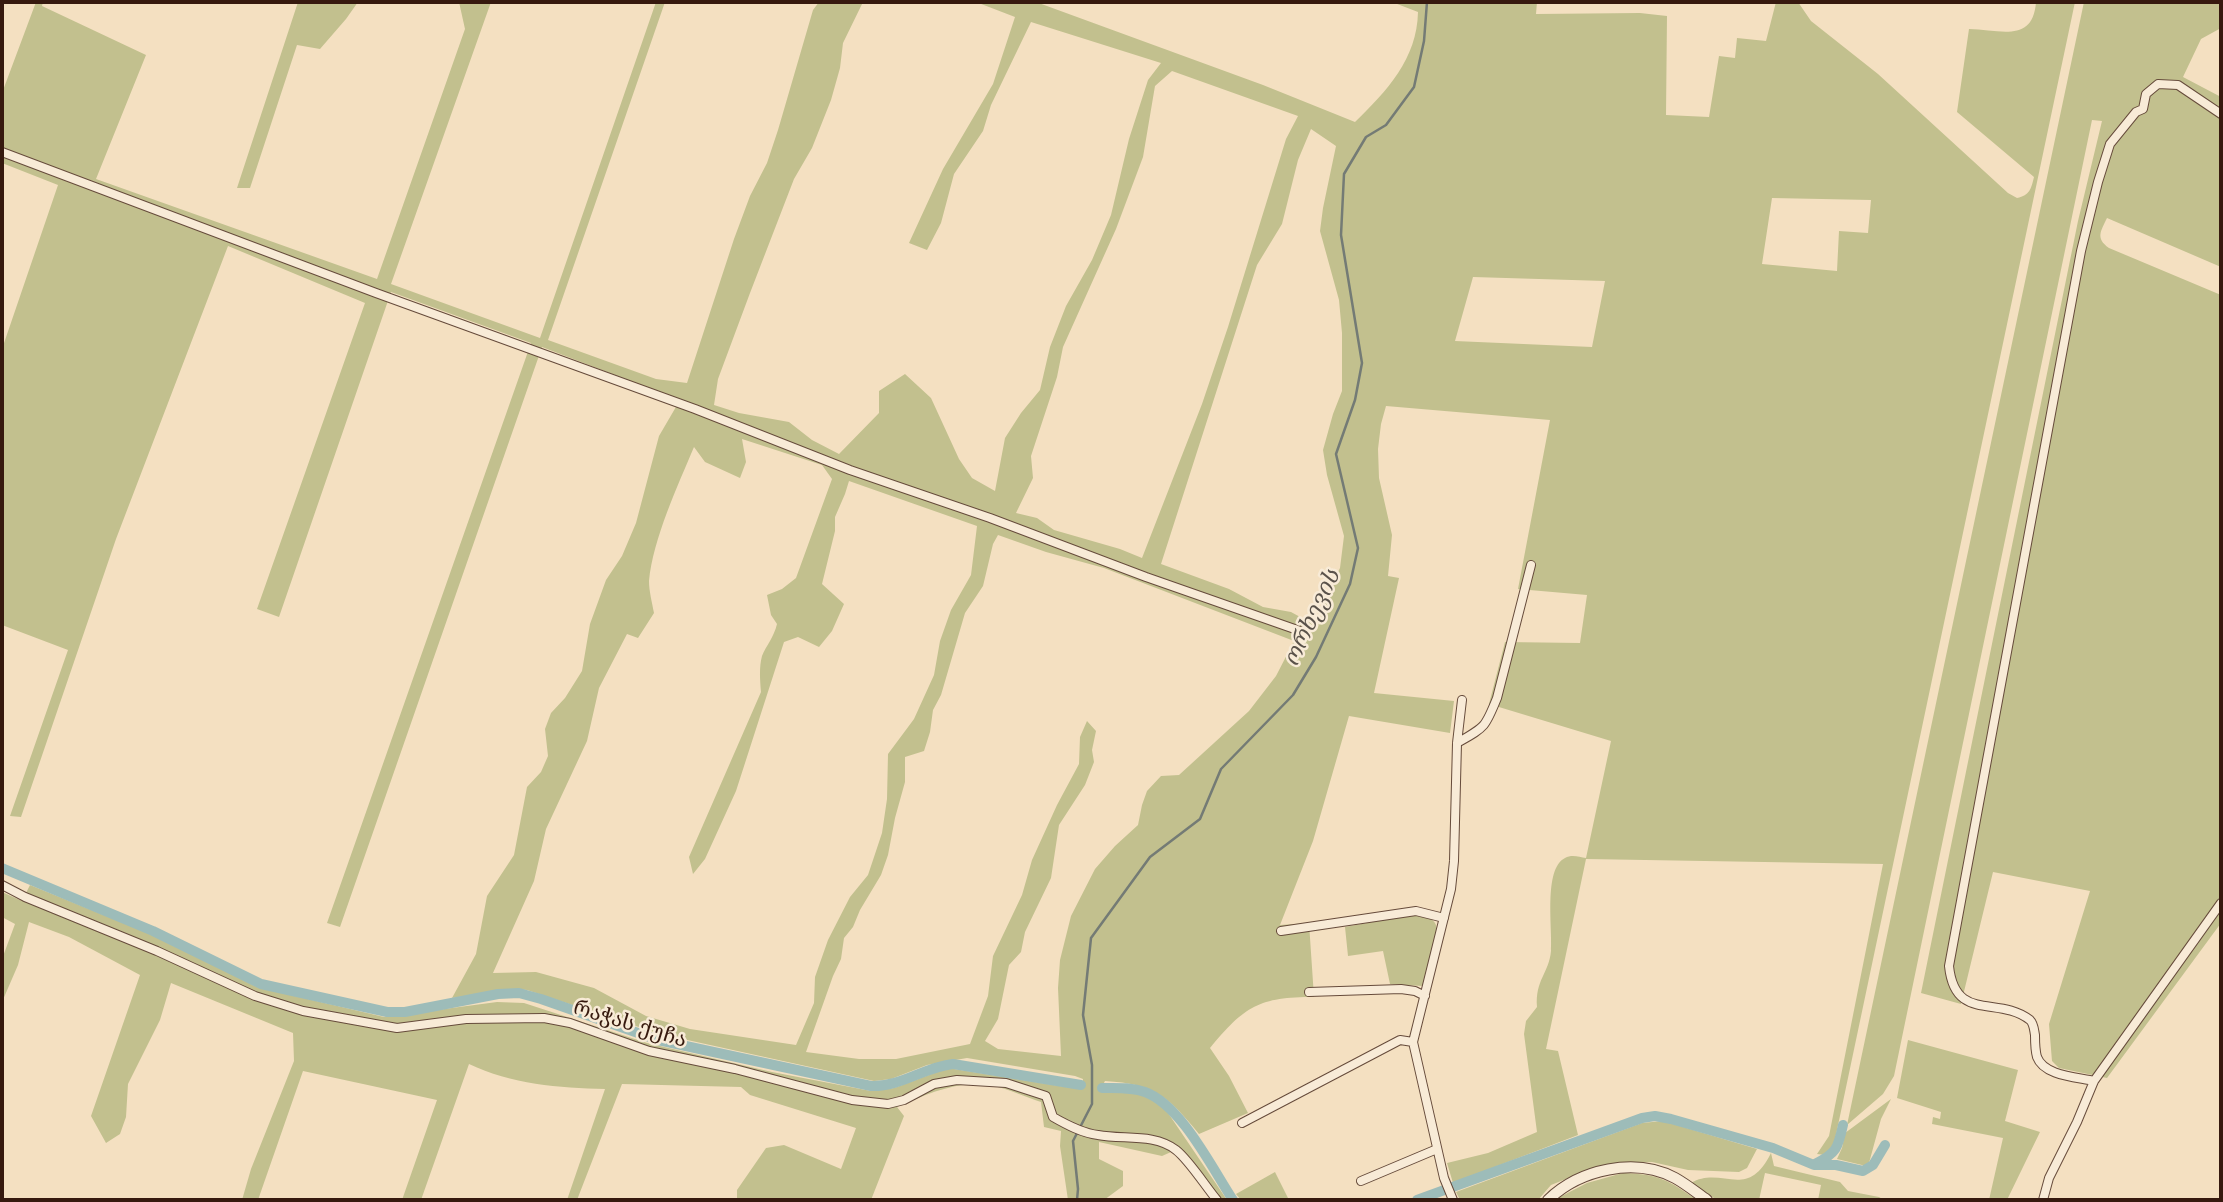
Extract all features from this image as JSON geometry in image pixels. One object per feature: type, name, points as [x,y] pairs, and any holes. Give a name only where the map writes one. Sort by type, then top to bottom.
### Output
[{"type":"street","points":[[2094,1081],[2044,1067],[2037,1057],[2034,1027],[2030,1021],[2012,1012],[1968,1002],[1958,996],[1950,981],[1949,966],[2078,265],[2110,144],[2136,112],[2143,109],[2146,94],[2158,84],[2178,85],[2221,114]]},
{"type":"street","points":[[2,152],[376,293],[695,409],[850,470],[1306,633]]},
{"type":"street","points":[[1457,743],[1484,728],[1497,698],[1531,565]]},
{"type":"street","points":[[1452,1198],[1444,1178],[1413,1042],[1444,918],[1454,861],[1457,743],[1462,700]]},
{"type":"street","name":"რაჭას ქუჩა","points":[[2,885],[255,996],[303,1011],[397,1028],[466,1019],[544,1018],[570,1023],[649,1051],[735,1069],[852,1100],[888,1104],[904,1100],[934,1084],[957,1080],[1006,1083],[1046,1096],[1053,1117],[1073,1128],[1094,1135],[1134,1137],[1165,1143],[1178,1151],[1217,1200]]},
{"type":"street","points":[[2043,1200],[2049,1178],[2094,1081],[2221,903]]},
{"type":"street","points":[[1281,931],[1416,911],[1444,918]]},
{"type":"street","points":[[1309,992],[1401,989],[1425,996]]},
{"type":"street","points":[[1242,1123],[1400,1040],[1413,1042]]},
{"type":"street","points":[[1361,1181],[1437,1149]]},
{"type":"street","points":[[1548,1200],[1584,1177],[1622,1167],[1647,1169],[1674,1178],[1707,1200]]},
{"type":"shaded area","points":[[36,2],[43,2],[42,6],[146,55],[96,179],[377,279],[465,29],[459,2],[491,2],[391,284],[540,338],[656,2],[665,2],[548,340],[656,379],[687,383],[734,239],[750,196],[767,163],[813,10],[819,2],[863,2],[843,43],[840,68],[831,100],[812,148],[794,179],[718,379],[714,405],[739,413],[789,422],[812,440],[839,454],[879,413],[879,391],[905,374],[931,398],[959,459],[972,478],[995,491],[1005,438],[1040,390],[1050,347],[1066,306],[1092,260],[1111,215],[1129,139],[1148,80],[1161,63],[1031,22],[991,105],[983,131],[954,174],[941,223],[927,250],[909,243],[943,169],[993,84],[1015,17],[976,2],[1036,2],[1263,85],[1355,122],[1389,86],[1412,45],[1418,12],[1392,2],[1537,2],[1536,14],[1640,13],[1667,16],[1666,115],[1709,117],[1719,56],[1735,58],[1737,38],[1766,41],[1776,2],[1798,2],[1811,21],[1878,74],[2008,193],[2017,198],[2029,191],[2034,177],[1957,112],[1969,29],[2003,32],[2022,29],[2034,15],[2036,2],[2075,2],[1833,1149],[1825,1155],[1817,1154],[1829,1136],[1883,864],[1586,859],[1546,1049],[1558,1051],[1578,1135],[1453,1183],[1447,1163],[1488,1153],[1537,1132],[1524,1034],[1526,1021],[1537,1007],[1538,990],[1550,959],[1551,886],[1558,864],[1565,858],[1586,858],[1611,741],[1489,704],[1505,642],[1580,643],[1587,595],[1518,589],[1550,420],[1386,406],[1378,449],[1379,478],[1392,535],[1388,576],[1399,578],[1374,693],[1454,701],[1450,733],[1349,716],[1313,841],[1280,925],[1309,923],[1314,997],[1279,999],[1254,1007],[1233,1022],[1210,1048],[1229,1076],[1248,1113],[1199,1134],[1169,1102],[1149,1089],[1105,1081],[1100,1090],[1140,1095],[1164,1107],[1227,1200],[1221,1200],[1180,1148],[1162,1156],[1099,1142],[1099,1159],[1123,1171],[1123,1186],[1104,1200],[1068,1200],[1060,1146],[1061,1131],[1044,1127],[1041,1102],[993,1086],[968,1084],[944,1089],[897,1107],[904,1116],[871,1200],[737,1200],[737,1190],[766,1148],[784,1145],[841,1169],[856,1128],[750,1095],[741,1087],[622,1084],[577,1200],[567,1200],[605,1089],[536,1084],[485,1071],[469,1064],[421,1200],[402,1200],[437,1100],[303,1071],[258,1200],[242,1200],[251,1169],[294,1061],[293,1033],[171,983],[160,1020],[128,1084],[126,1117],[120,1134],[106,1143],[91,1116],[140,975],[69,937],[29,922],[18,965],[2,1002],[2,959],[15,924],[2,917],[2,892],[22,901],[30,885],[160,938],[257,987],[384,1017],[497,1002],[524,1003],[647,1043],[772,1072],[871,1091],[894,1088],[948,1068],[1072,1088],[1082,1087],[1083,1079],[967,1058],[927,1065],[891,1079],[874,1081],[660,1034],[527,990],[514,989],[452,998],[476,954],[487,896],[514,855],[527,787],[541,772],[548,756],[545,729],[551,713],[565,698],[582,671],[590,624],[606,580],[622,556],[636,523],[659,436],[680,400],[542,347],[340,927],[327,923],[531,343],[391,292],[279,617],[257,609],[365,303],[228,246],[116,539],[21,817],[10,816],[68,650],[2,625],[2,349],[58,185],[2,163],[2,93]],"holes":[[[1172,71],[1298,116],[1286,139],[1202,404],[1142,558],[1054,530],[1037,518],[1016,513],[1033,478],[1031,456],[1057,377],[1063,347],[1116,229],[1143,157],[1155,86]],[[1311,129],[1336,146],[1320,231],[1339,300],[1342,391],[1323,450],[1344,536],[1340,568],[1313,624],[1291,612],[1263,607],[1229,589],[1161,564],[1257,265],[1282,224],[1298,160]],[[1772,198],[1871,200],[1868,233],[1839,231],[1837,271],[1762,264]],[[1473,277],[1605,281],[1592,347],[1455,341]],[[742,439],[822,465],[832,479],[796,578],[782,589],[767,595],[771,615],[777,624],[762,656],[761,692],[689,857],[693,874],[705,859],[736,791],[784,642],[798,637],[819,647],[832,631],[844,604],[822,584],[835,531],[835,517],[849,481],[977,526],[971,575],[951,610],[940,641],[934,675],[914,719],[888,754],[887,799],[882,833],[868,875],[850,897],[828,940],[815,977],[814,1003],[796,1045],[690,1029],[646,1016],[594,988],[536,972],[493,973],[534,881],[546,829],[587,741],[599,688],[627,634],[638,638],[654,613],[649,581],[655,548],[694,447],[705,462],[740,478],[746,462]],[[998,535],[1104,568],[1294,641],[1276,676],[1249,711],[1179,775],[1161,776],[1147,791],[1138,825],[1095,869],[1071,916],[1060,960],[1058,988],[1061,1056],[998,1049],[985,1041],[998,1019],[1009,965],[1021,952],[1025,932],[1051,878],[1059,825],[1085,785],[1094,762],[1092,750],[1096,731],[1087,721],[1080,737],[1079,764],[1032,860],[1022,895],[993,956],[988,996],[970,1044],[896,1059],[859,1059],[806,1052],[841,959],[844,938],[853,927],[881,875],[888,855],[905,782],[905,757],[924,751],[933,710],[941,695],[965,613],[983,586],[993,544]]]},
{"type":"shaded area","points":[[298,2],[358,2],[320,49],[297,45],[250,188],[237,188]]},
{"type":"shaded area","points":[[2084,2],[2221,2],[2221,28],[2201,39],[2183,77],[2221,97],[2221,267],[2107,218],[2101,238],[2109,248],[2221,295],[2221,923],[2107,1078],[2059,1068],[2052,1061],[2049,1024],[2090,891],[1993,872],[1961,1004],[1921,993],[2078,221],[2102,121],[2092,120],[1894,1076],[1883,1094],[1847,1125]]},
{"type":"shaded area","points":[[1417,914],[1433,920],[1437,931],[1423,986],[1390,984],[1383,951],[1348,956],[1345,927]]},
{"type":"shaded area","points":[[1908,1040],[2018,1070],[2005,1121],[2040,1132],[2007,1200],[1989,1200],[2003,1138],[1932,1124],[1933,1117],[1940,1119],[1941,1112],[1897,1098]]},
{"type":"shaded area","points":[[1891,1099],[1881,1119],[1869,1163],[1866,1166],[1837,1159],[1845,1133]]},
{"type":"shaded area","points":[[1663,1121],[1757,1149],[1747,1168],[1739,1172],[1688,1170],[1652,1162],[1622,1163],[1591,1169],[1551,1185],[1538,1200],[1460,1200],[1456,1192],[1642,1123]]},
{"type":"shaded area","points":[[1771,1153],[1774,1166],[1840,1182],[1848,1191],[1884,1200],[1818,1200],[1821,1185],[1765,1173],[1759,1200],[1717,1200],[1691,1183],[1702,1179],[1734,1180],[1753,1176],[1762,1168]]},
{"type":"shaded area","points":[[1275,1172],[1289,1200],[1241,1200],[1236,1194]]},
{"type":"shaded area","points":[[1623,1173],[1663,1179],[1697,1200],[1554,1200],[1587,1183]]},
{"type":"waterway","name":"ორხევის","points":[[1077,1200],[1073,1141],[1092,1104],[1092,1065],[1083,1015],[1091,938],[1150,857],[1200,819],[1221,769],[1293,695],[1316,657],[1350,584],[1358,548],[1336,454],[1355,400],[1362,363],[1341,235],[1344,174],[1366,137],[1386,125],[1414,87],[1424,41],[1427,2]]},
{"type":"waterway","points":[[2,868],[153,931],[261,984],[387,1012],[405,1012],[498,994],[519,993],[658,1040],[871,1086],[892,1083],[953,1064],[1081,1085]]},
{"type":"waterway","points":[[1102,1088],[1145,1092],[1171,1110],[1195,1139],[1233,1200]]},
{"type":"waterway","points":[[1417,1200],[1642,1118],[1655,1116],[1773,1148],[1814,1165],[1836,1165],[1863,1171],[1873,1165],[1885,1145]]},
{"type":"waterway","points":[[1815,1164],[1835,1149],[1843,1125]]}]
